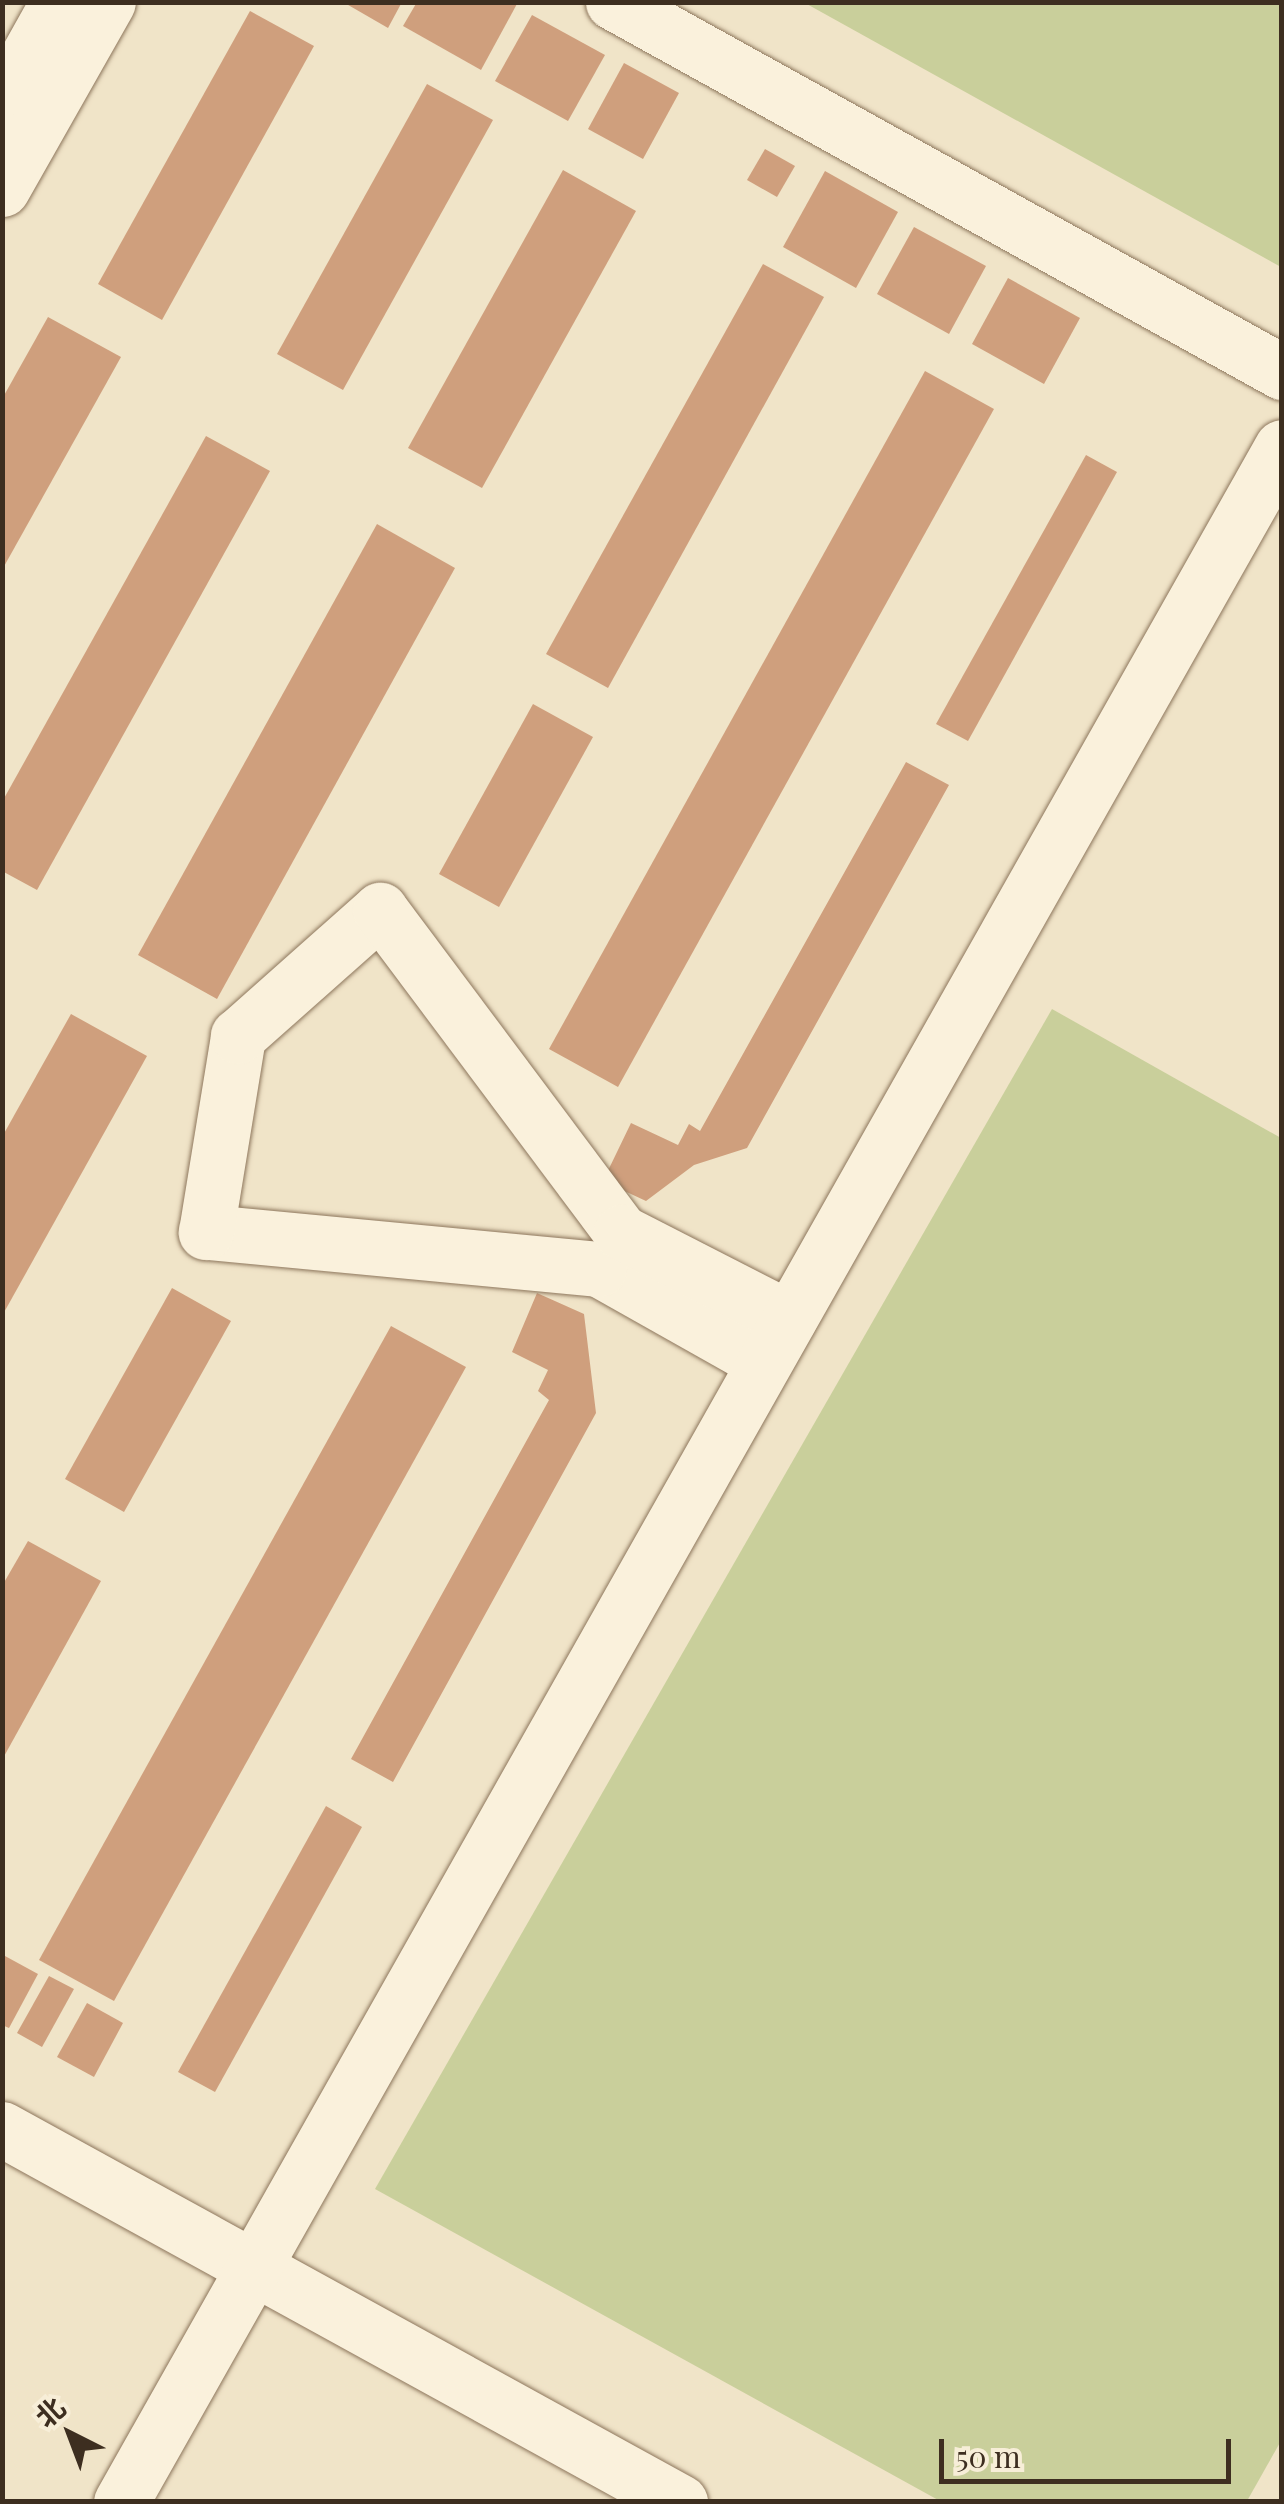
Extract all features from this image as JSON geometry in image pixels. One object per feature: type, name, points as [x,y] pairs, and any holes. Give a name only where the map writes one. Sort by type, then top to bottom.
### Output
[{"type":"street","points":[[2,102],[58,2]]},
{"type":"street","points":[[2,190],[108,2]]},
{"type":"street","points":[[614,2],[1282,372]]},
{"type":"street","points":[[121,2502],[1282,447]]},
{"type":"street","points":[[380,910],[621,1232],[776,1340],[599,1269],[206,1232],[238,1036],[380,910]]},
{"type":"street","points":[[2,2129],[610,2502]]},
{"type":"street","points":[[2,2167],[246,2281],[680,2502]]},
{"type":"green space","points":[[805,3],[1281,3],[1281,267]]},
{"type":"green space","points":[[1052,1009],[1281,1138],[1282,2439],[1247,2501],[940,2501],[375,2189]]},
{"type":"building","points":[[343,2],[402,2],[388,28]]},
{"type":"building","points":[[417,2],[518,2],[481,70],[403,26]]},
{"type":"building","points":[[250,11],[314,46],[162,320],[98,284]]},
{"type":"building","points":[[532,15],[605,55],[568,121],[495,81]]},
{"type":"building","points":[[624,63],[679,93],[643,159],[588,129]]},
{"type":"building","points":[[427,84],[493,120],[343,390],[277,354]]},
{"type":"building","points":[[765,149],[795,166],[777,197],[747,180]]},
{"type":"building","points":[[563,170],[636,211],[482,488],[408,448]]},
{"type":"building","points":[[825,171],[898,212],[856,288],[783,247]]},
{"type":"building","points":[[914,227],[986,266],[949,334],[877,294]]},
{"type":"building","points":[[763,264],[824,297],[608,688],[546,654]]},
{"type":"building","points":[[1008,278],[1080,318],[1044,384],[972,344]]},
{"type":"building","points":[[48,317],[121,357],[2,570],[2,399]]},
{"type":"building","points":[[925,371],[994,409],[618,1087],[549,1049]]},
{"type":"building","points":[[206,436],[270,471],[37,890],[2,871],[2,802]]},
{"type":"building","points":[[1086,455],[1117,472],[968,741],[936,724]]},
{"type":"building","points":[[377,524],[455,568],[217,999],[138,955]]},
{"type":"building","points":[[533,704],[593,737],[499,907],[439,874]]},
{"type":"building","points":[[906,762],[949,785],[747,1148],[694,1165],[646,1201],[603,1181],[631,1123],[678,1145],[689,1124],[700,1131]]},
{"type":"building","points":[[71,1014],[147,1056],[2,1316],[2,1137]]},
{"type":"building","points":[[172,1288],[231,1321],[124,1512],[65,1479]]},
{"type":"building","points":[[537,1293],[584,1314],[596,1413],[393,1782],[351,1759],[549,1400],[538,1391],[548,1370],[512,1352]]},
{"type":"building","points":[[391,1326],[466,1367],[114,2001],[39,1960]]},
{"type":"building","points":[[28,1541],[101,1581],[2,1760],[2,1586]]},
{"type":"building","points":[[326,1806],[362,1827],[215,2092],[178,2072]]},
{"type":"building","points":[[5,1956],[38,1974],[9,2028],[2,2025]]},
{"type":"building","points":[[49,1976],[74,1989],[42,2047],[17,2033]]},
{"type":"building","points":[[87,2003],[123,2023],[94,2077],[57,2057]]}]
